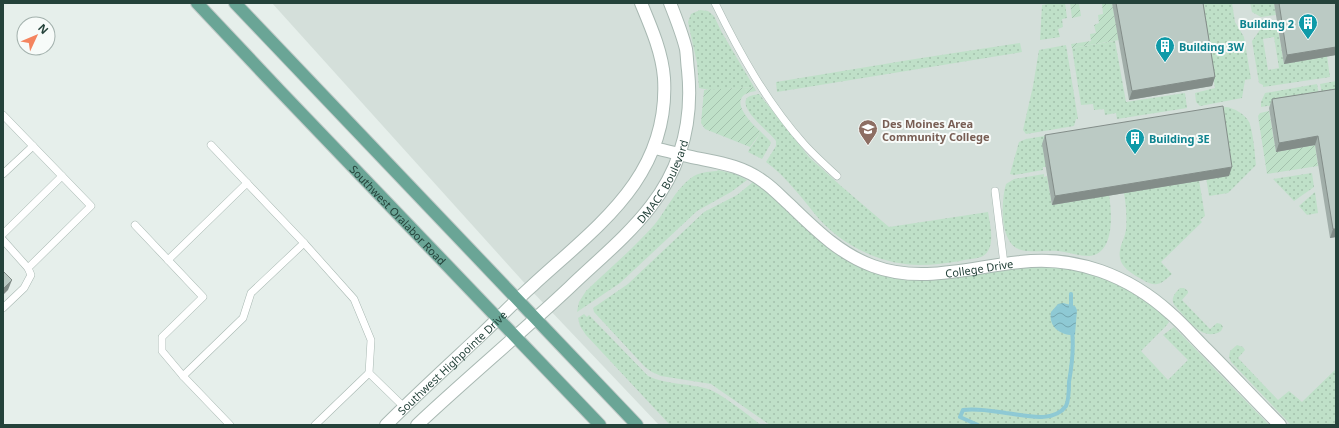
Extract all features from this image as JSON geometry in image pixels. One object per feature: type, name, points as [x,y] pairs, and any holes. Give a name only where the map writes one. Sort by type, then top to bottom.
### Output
[{"type":"main road","name":"Southwest Oralabor Road","points":[[197,3],[600,425]]},
{"type":"main road","points":[[235,3],[637,425]]},
{"type":"street","name":"DMACC Boulevard","points":[[517,299],[617,206],[642,174],[654,148],[662,115],[664,77],[655,38],[641,3]]},
{"type":"street","name":"DMACC Boulevard","points":[[536,319],[622,238],[644,214],[663,188],[679,154],[686,132],[690,92],[686,50],[670,3]]},
{"type":"street","name":"College Drive","points":[[654,148],[728,164],[743,169],[764,181],[816,230],[834,244],[853,257],[874,266],[905,274],[923,275],[940,274],[1037,260],[1061,261],[1120,278],[1141,290],[1171,313],[1280,425]]},
{"type":"street","name":"Southwest Highpointe Drive","points":[[386,425],[517,299]]},
{"type":"street","name":"Southwest Highpointe Drive","points":[[417,425],[536,319]]},
{"type":"lane","points":[[715,3],[751,70],[779,112],[804,144],[837,176]]},
{"type":"lane","points":[[3,115],[91,206],[28,268]]},
{"type":"lane","points":[[211,145],[354,299],[370,340],[369,373],[315,425]]},
{"type":"lane","points":[[3,174],[33,146]]},
{"type":"lane","points":[[3,234],[62,176]]},
{"type":"lane","points":[[168,260],[246,183]]},
{"type":"lane","points":[[996,191],[1004,264]]},
{"type":"lane","points":[[135,225],[203,297],[162,337],[162,351],[183,376],[230,425]]},
{"type":"lane","points":[[3,240],[28,268],[31,275],[24,288],[3,308]]},
{"type":"lane","points":[[183,376],[243,318],[251,294],[304,244]]},
{"type":"lane","points":[[369,373],[404,407]]},
{"type":"shaded area","name":"Des Moines Area Community College","points":[[272,3],[1336,3],[1336,425],[659,425],[529,288]]},
{"type":"green space","points":[[1065,3],[1067,18],[1062,19],[1063,27],[1058,29],[1060,37],[1040,40],[1042,5]]},
{"type":"green space","points":[[1070,3],[1079,3],[1081,16],[1072,18]]},
{"type":"green space","points":[[1112,3],[1119,40],[1072,48],[1071,44],[1091,41],[1090,34],[1096,33],[1094,25],[1099,23],[1098,15],[1103,14],[1102,4]]},
{"type":"green space","points":[[1201,3],[1232,3],[1235,22],[1244,37],[1251,79],[1245,80],[1242,98],[1200,106],[1196,102],[1195,93],[1215,88]]},
{"type":"green space","points":[[1250,3],[1274,3],[1276,15],[1261,17],[1252,12]]},
{"type":"green space","points":[[700,10],[708,11],[714,16],[721,31],[754,87],[710,90],[699,88],[697,63],[688,22],[691,14]]},
{"type":"green space","points":[[1277,24],[1284,64],[1327,56],[1330,77],[1263,87],[1263,85],[1259,83],[1252,41],[1262,27]],"holes":[[[1274,37],[1279,68],[1268,70],[1263,39]]]},
{"type":"green space","points":[[1115,41],[1126,102],[1185,93],[1187,108],[1117,119],[1116,113],[1105,115],[1104,109],[1094,110],[1093,104],[1081,105],[1072,48]]},
{"type":"green space","points":[[1020,43],[1022,52],[777,92],[776,82]]},
{"type":"green space","points":[[1066,45],[1078,119],[1076,119],[1074,126],[1026,134],[1023,130],[1039,50]]},
{"type":"green space","points":[[1336,81],[1336,97],[1323,99],[1320,84]]},
{"type":"green space","points":[[1317,84],[1320,100],[1261,107],[1261,102],[1265,93]]},
{"type":"green space","points":[[754,87],[756,91],[747,93],[742,97],[740,103],[745,115],[760,131],[759,135],[750,147],[705,129],[701,123],[704,90]]},
{"type":"green space","points":[[759,94],[809,157],[889,227],[988,212],[991,230],[991,243],[986,254],[979,258],[945,263],[925,265],[906,264],[892,262],[866,253],[841,238],[820,220],[788,182],[766,162],[776,146],[776,141],[756,121],[745,103],[748,97]]},
{"type":"green space","points":[[1226,107],[1239,112],[1245,116],[1249,122],[1253,137],[1256,165],[1228,193],[1209,196],[1196,112]]},
{"type":"green space","points":[[1269,111],[1276,152],[1315,145],[1318,166],[1267,174],[1258,116],[1260,113]]},
{"type":"green space","points":[[760,131],[771,143],[762,159],[748,152],[758,137]]},
{"type":"green space","points":[[1075,131],[1046,167],[1043,167],[1043,170],[1014,175],[1010,174],[1019,142],[1026,139]]},
{"type":"green space","points":[[718,170],[735,174],[747,180],[731,192],[697,211],[620,283],[577,312],[579,302],[586,291],[647,233],[680,188],[691,178],[697,175]]},
{"type":"green space","points":[[1312,173],[1314,187],[1294,201],[1273,179]]},
{"type":"green space","points":[[1044,174],[1044,177],[1047,176],[1052,205],[1109,195],[1111,212],[1110,232],[1108,241],[1104,248],[1097,254],[1089,256],[1058,251],[1026,251],[1014,246],[1009,240],[1003,221],[1003,201],[1006,184],[1014,179]]},
{"type":"green space","points":[[1199,180],[1205,216],[1200,220],[1202,222],[1161,262],[1172,274],[1159,284],[1152,284],[1130,272],[1123,265],[1120,256],[1126,230],[1124,193]]},
{"type":"green space","points":[[753,182],[765,190],[825,244],[912,279],[938,280],[1033,266],[1070,268],[1109,280],[1140,296],[1158,310],[1169,322],[1141,351],[1168,380],[1188,360],[1163,335],[1174,327],[1269,425],[770,425],[711,384],[661,376],[652,372],[645,367],[594,312],[593,308],[628,284],[704,212],[737,195]]},
{"type":"green space","points":[[1315,192],[1318,213],[1307,215],[1299,206]]},
{"type":"green space","points":[[1180,288],[1184,288],[1188,291],[1182,300],[1210,329],[1217,323],[1221,324],[1223,327],[1221,331],[1214,334],[1207,334],[1195,328],[1175,306],[1173,301],[1174,294]]},
{"type":"green space","points":[[584,314],[587,317],[589,315],[648,376],[663,381],[708,389],[727,400],[761,425],[670,425],[586,335],[580,326],[578,318]]},
{"type":"green space","points":[[1237,345],[1243,347],[1245,350],[1238,358],[1278,400],[1289,391],[1302,402],[1336,369],[1336,425],[1291,425],[1231,362],[1229,357],[1230,351]]},
{"type":"water","points":[[1063,303],[1075,306],[1077,310],[1075,335],[1060,332],[1052,322],[1051,312],[1058,304]]},
{"type":"building","name":"Building 3W","points":[[1116,3],[1203,3],[1215,77],[1132,91]]},
{"type":"building","name":"Building 2","points":[[1279,3],[1336,3],[1336,47],[1287,55]]},
{"type":"building","points":[[1336,89],[1336,229],[1333,229],[1318,136],[1279,143],[1272,99]]},
{"type":"building","name":"Building 3E","points":[[1223,106],[1232,167],[1055,196],[1045,135]]},
{"type":"building","points":[[3,271],[12,280],[3,289]]},
{"type":"waterway","points":[[1071,294],[1071,309]]},
{"type":"waterway","points":[[978,425],[960,417],[963,410],[974,409],[1046,417],[1060,412],[1066,406],[1071,369],[1073,343],[1072,330]]},
{"type":"place","name":"Building 2","points":[[1308,40]]},
{"type":"place","name":"Building 3W","points":[[1165,63]]},
{"type":"place","name":"Des Moines Area Community College","points":[[868,146]]},
{"type":"place","name":"Building 3E","points":[[1135,155]]}]
